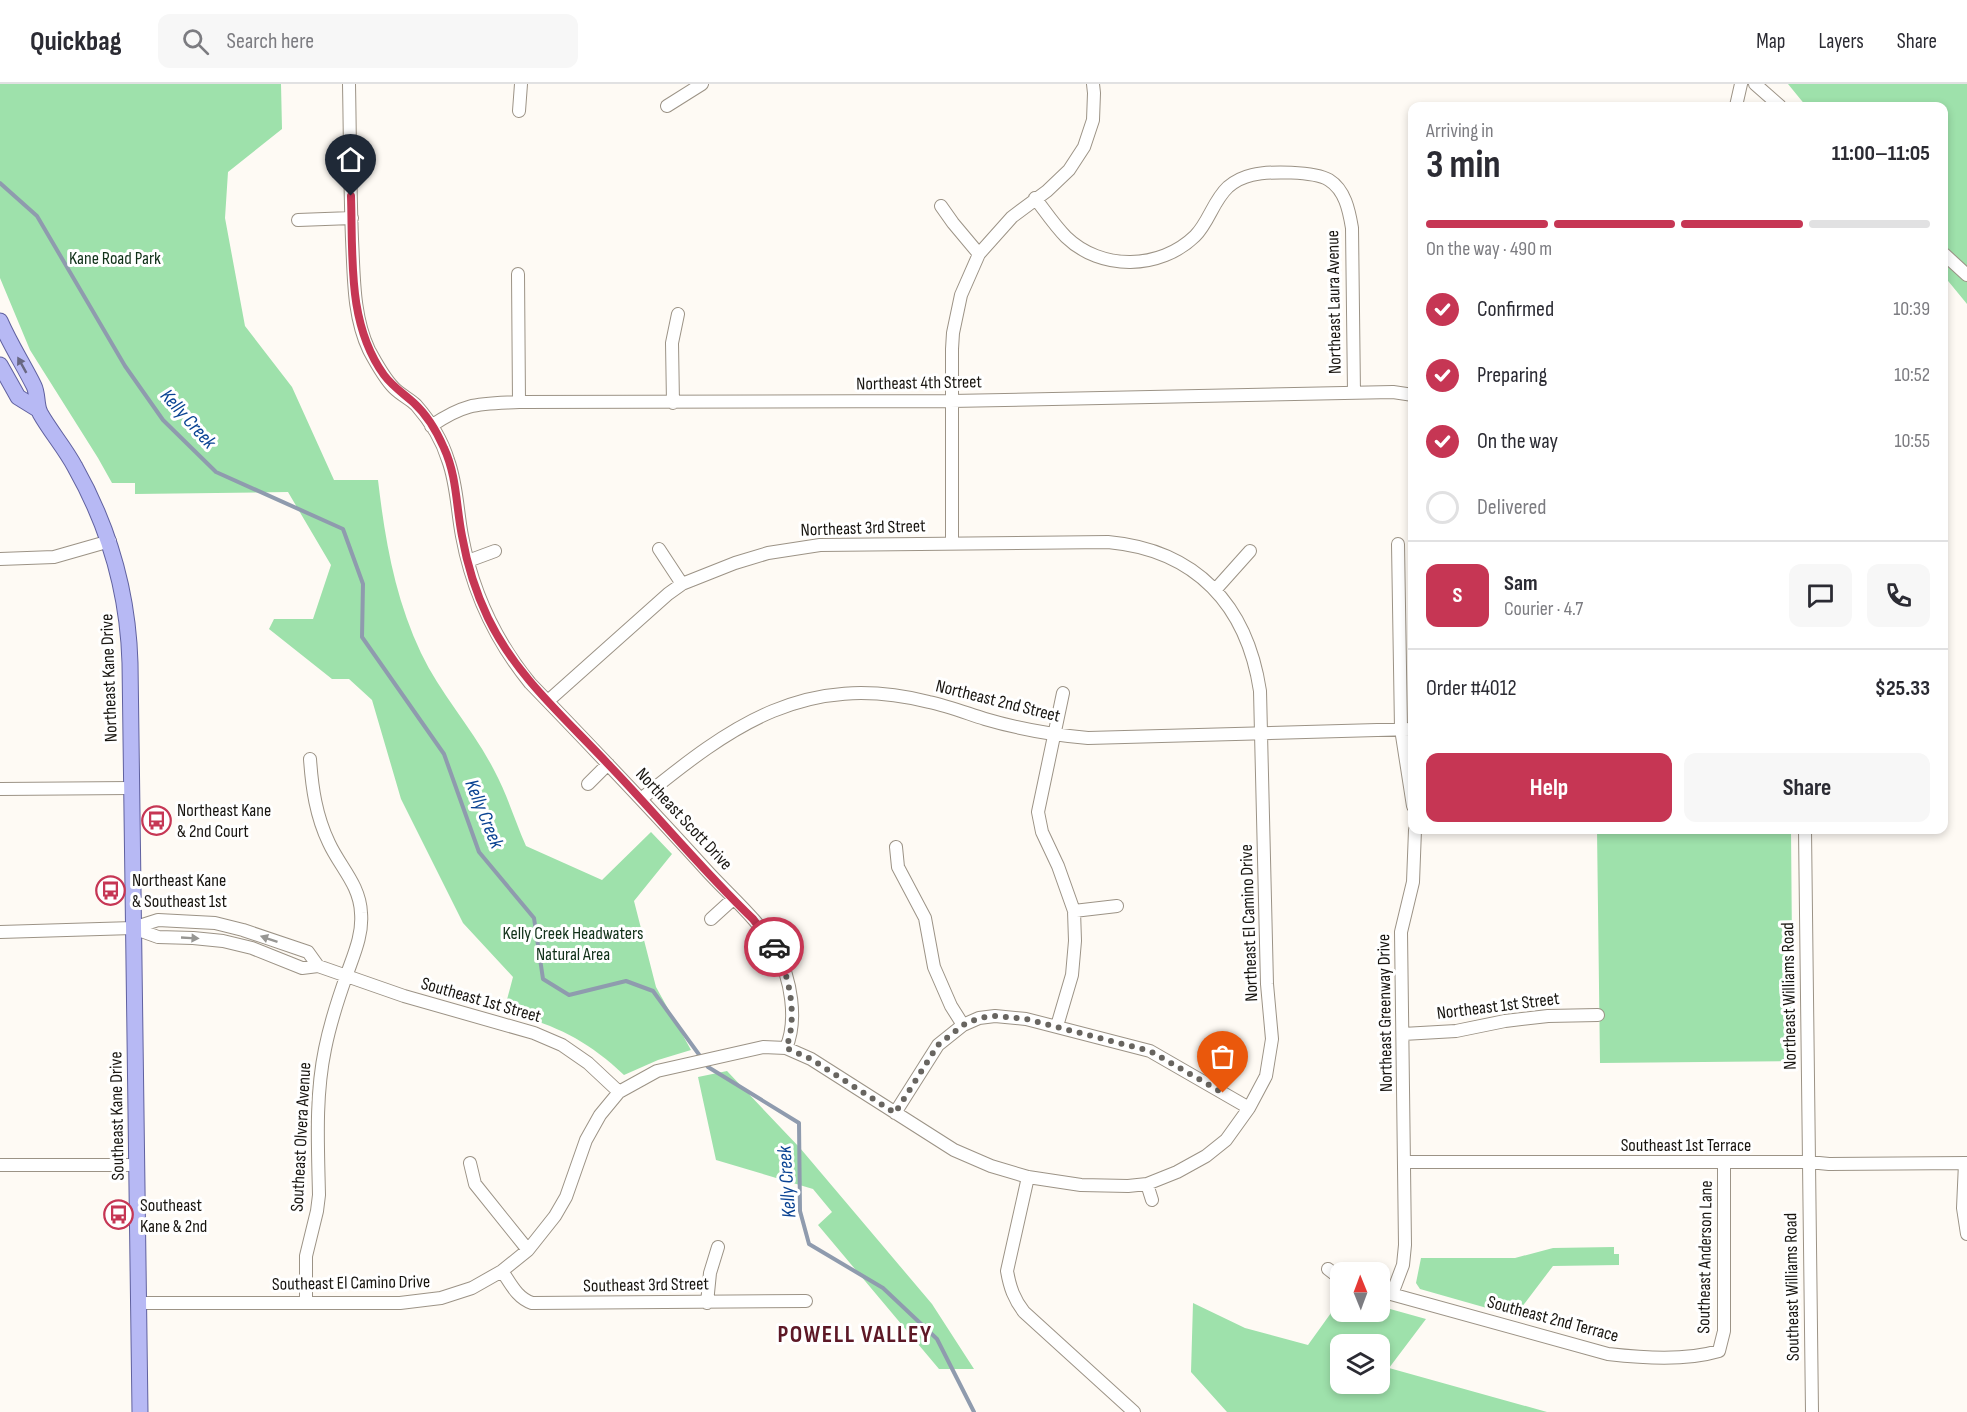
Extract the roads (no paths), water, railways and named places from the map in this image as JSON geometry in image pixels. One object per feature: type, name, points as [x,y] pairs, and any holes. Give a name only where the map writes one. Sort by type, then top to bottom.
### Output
[{"type":"main road","name":"Northeast Kane Drive","points":[[0,321],[35,388],[39,410],[86,486],[110,541],[124,595],[129,639],[133,928]]},
{"type":"main road","name":"Northeast Kane Drive","points":[[0,365],[18,397],[39,410]]},
{"type":"main road","name":"Southeast Kane Drive","points":[[133,928],[140,1412]]},
{"type":"street","name":"Northeast Scott Drive","points":[[349,84],[356,306],[363,336],[376,363],[394,388],[414,403],[444,448],[453,475],[468,561],[487,615],[513,662],[762,930],[778,954],[790,994],[790,1039],[786,1048]]},
{"type":"street","points":[[519,111],[521,84]]},
{"type":"street","points":[[667,106],[702,84]]},
{"type":"street","points":[[952,544],[953,333],[961,295],[979,254],[998,230],[1069,170],[1084,147],[1092,120],[1093,84]]},
{"type":"street","points":[[1737,102],[1741,84]]},
{"type":"street","points":[[1755,84],[1775,102]]},
{"type":"street","name":"Northeast Laura Avenue","points":[[1035,198],[1065,237],[1077,246],[1102,259],[1131,263],[1159,258],[1185,244],[1205,224],[1223,193],[1238,180],[1264,173],[1316,175],[1329,180],[1341,191],[1348,207],[1352,228],[1354,393]]},
{"type":"street","points":[[941,206],[979,254]]},
{"type":"street","points":[[298,220],[352,218]]},
{"type":"street","points":[[1948,258],[1967,275]]},
{"type":"street","points":[[518,273],[519,402]]},
{"type":"street","points":[[673,403],[672,343],[678,314]]},
{"type":"street","name":"Northeast 4th Street","points":[[431,426],[466,406],[519,402],[951,401],[1393,392],[1408,394]]},
{"type":"street","points":[[0,559],[54,557],[110,541]]},
{"type":"street","name":"Northeast 3rd Street","points":[[548,701],[668,594],[682,584],[735,563],[786,549],[820,545],[1108,542],[1130,544],[1178,561],[1202,577],[1216,590],[1245,635],[1255,662],[1260,691],[1261,732]]},
{"type":"street","points":[[1398,544],[1407,729]]},
{"type":"street","points":[[659,549],[682,584]]},
{"type":"street","points":[[468,561],[495,551]]},
{"type":"street","points":[[1216,590],[1250,551]]},
{"type":"street","name":"Northeast 2nd Street","points":[[641,799],[688,761],[734,729],[772,710],[824,695],[851,692],[898,695],[946,706],[1016,727],[1055,735],[1088,738],[1407,729]]},
{"type":"street","points":[[1057,1026],[1072,975],[1075,941],[1074,911],[1058,866],[1042,832],[1038,812],[1063,693]]},
{"type":"street","name":"Northeast El Camino Drive","points":[[1249,1108],[1266,1076],[1272,1039],[1267,984],[1261,732]]},
{"type":"street","name":"Southeast Olvera Avenue","points":[[306,1302],[306,1256],[319,1195],[319,1084],[333,1018],[359,939],[362,911],[354,884],[330,845],[321,822],[313,791],[310,759]]},
{"type":"street","name":"Northeast Scott Drive","points":[[588,784],[608,764]]},
{"type":"street","points":[[0,789],[132,788]]},
{"type":"street","name":"Northeast Greenway Drive","points":[[1390,1286],[1403,1265],[1405,1245],[1401,932],[1413,882],[1415,834]]},
{"type":"street","name":"Northeast Williams Road","points":[[1805,834],[1809,1162]]},
{"type":"street","points":[[896,847],[898,867],[925,918],[934,967],[951,1006],[963,1025]]},
{"type":"street","points":[[711,919],[733,900]]},
{"type":"street","points":[[1074,911],[1118,906]]},
{"type":"street","name":"Southeast 1st Street","points":[[0,932],[133,928],[158,937],[223,941],[252,948],[302,968],[318,966],[404,996],[534,1033],[562,1045],[588,1063],[619,1092]]},
{"type":"street","name":"Northeast 1st Street","points":[[1403,1034],[1456,1031],[1505,1021],[1548,1016],[1598,1015]]},
{"type":"street","points":[[895,1113],[938,1045],[963,1025],[979,1018],[994,1016],[1026,1019],[1150,1051],[1249,1108]]},
{"type":"street","name":"Southeast El Camino Drive","points":[[139,1303],[400,1303],[421,1302],[472,1288],[502,1271],[528,1250],[555,1216],[566,1197],[586,1140],[600,1114],[619,1092],[657,1071],[763,1047],[786,1048],[811,1059],[954,1150],[990,1166],[1028,1177],[1081,1185],[1147,1184],[1178,1172],[1206,1156],[1226,1140],[1249,1108]]},
{"type":"street","name":"Southeast 1st Terrace","points":[[1405,1162],[1966,1163]]},
{"type":"street","name":"Southeast Williams Road","points":[[1809,1162],[1812,1412]]},
{"type":"street","points":[[470,1163],[475,1184],[528,1250]]},
{"type":"street","name":"Southeast Anderson Lane","points":[[1719,1351],[1724,1331],[1724,1163]]},
{"type":"street","points":[[1966,1163],[1963,1208],[1967,1234]]},
{"type":"street","points":[[0,1166],[137,1164]]},
{"type":"street","points":[[1028,1177],[1008,1271],[1015,1300],[1024,1312],[1134,1412]]},
{"type":"street","points":[[1147,1184],[1152,1200]]},
{"type":"street","points":[[707,1303],[710,1273],[718,1247]]},
{"type":"street","name":"Southeast 3rd Street","points":[[502,1271],[517,1294],[524,1301],[532,1304],[806,1301]]},
{"type":"street","name":"Southeast 2nd Terrace","points":[[1390,1293],[1608,1354],[1630,1357],[1701,1356],[1719,1351]]},
{"type":"waterway","name":"Kelly Creek","points":[[0,183],[37,216],[125,366],[163,420],[216,472],[343,529],[363,584],[362,637],[444,754],[479,852],[534,918],[543,979],[569,995],[626,981],[653,991],[708,1067],[799,1123],[800,1211],[809,1244],[883,1288],[937,1339],[974,1412]]},
{"type":"place","name":"Northeast Kane & 2nd Court","points":[[156,820]]},
{"type":"place","name":"Northeast Kane & Southeast 1st","points":[[111,890]]},
{"type":"place","name":"Southeast Kane & 2nd","points":[[119,1215]]},
{"type":"district","name":"POWELL VALLEY","points":[[855,1334]]},
{"type":"park label","name":"Kane Road Park","points":[[115,258]]},
{"type":"park label","name":"Kelly Creek Headwaters Natural Area","points":[[573,943]]}]
